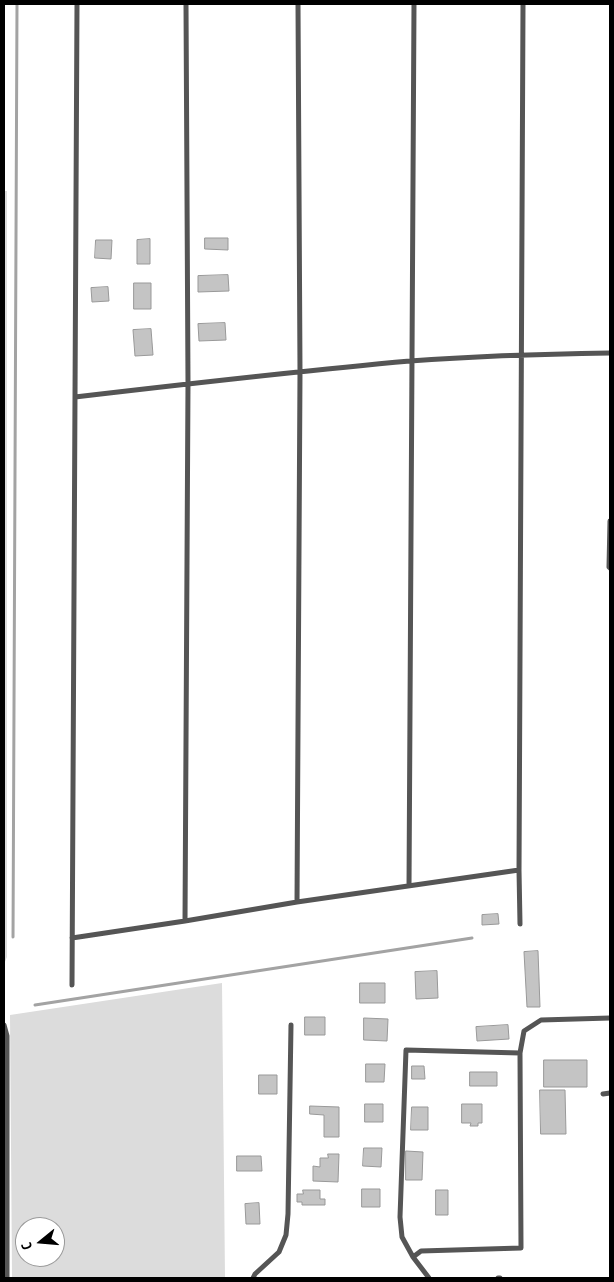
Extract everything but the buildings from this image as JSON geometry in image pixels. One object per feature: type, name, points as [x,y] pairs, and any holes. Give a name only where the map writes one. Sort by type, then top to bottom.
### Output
[{"type":"lane","points":[[72,985],[77,4]]},
{"type":"lane","points":[[185,921],[188,383],[186,4]]},
{"type":"lane","points":[[297,902],[300,372],[298,4]]},
{"type":"lane","points":[[409,886],[414,4]]},
{"type":"lane","points":[[520,924],[524,4]]},
{"type":"lane","points":[[75,397],[188,383],[411,361],[521,355],[610,353]]},
{"type":"lane","points":[[610,521],[610,568]]},
{"type":"lane","points":[[72,938],[297,902],[519,870]]},
{"type":"lane","points":[[413,1257],[421,1251],[521,1248],[520,1053],[524,1031],[541,1020],[610,1018]]},
{"type":"lane","points":[[4,1025],[7,1036],[7,1278]]},
{"type":"lane","points":[[253,1278],[279,1252],[286,1235],[291,1025]]},
{"type":"lane","points":[[430,1278],[413,1257],[402,1237],[400,1217],[406,1050],[520,1053]]},
{"type":"lane","points":[[603,1094],[610,1093]]},
{"type":"shaded area","points":[[4,191],[7,191],[7,957],[4,964]]},
{"type":"shaded area","points":[[222,983],[225,1278],[12,1278],[10,1015]]},
{"type":"waterway","points":[[13,937],[17,4]]},
{"type":"waterway","points":[[35,1005],[472,938]]}]
